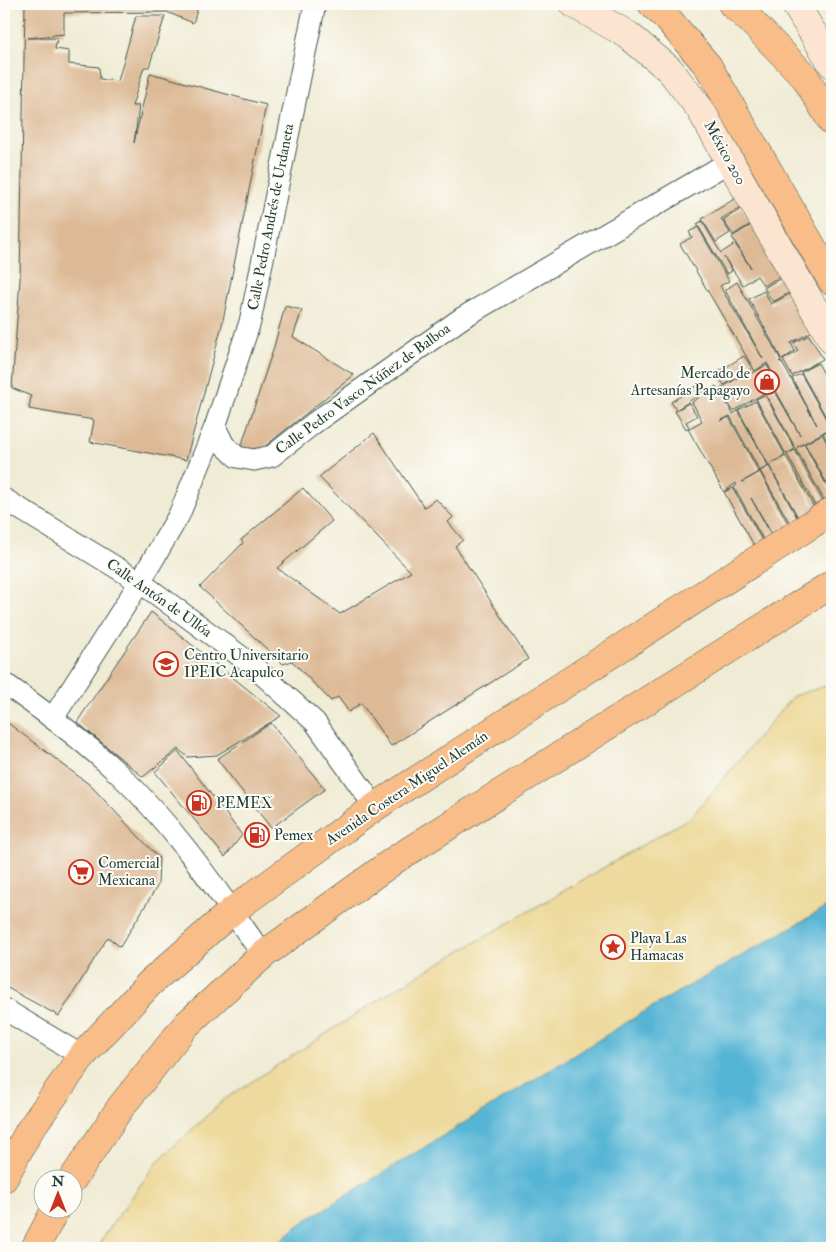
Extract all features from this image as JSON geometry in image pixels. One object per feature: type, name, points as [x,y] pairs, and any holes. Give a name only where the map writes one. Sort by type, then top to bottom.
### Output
[{"type":"main road","points":[[652,4],[666,17],[708,66],[832,281]]},
{"type":"main road","points":[[732,4],[750,20],[804,77],[832,122]]},
{"type":"main road","name":"Avenida Costera Miguel Alemán","points":[[4,1178],[29,1131],[82,1056],[150,984],[232,911],[375,807],[832,511]]},
{"type":"main road","points":[[79,1170],[120,1108],[186,1025],[263,955],[396,859],[821,599],[832,584]]},
{"type":"main road","points":[[35,1248],[50,1220]]},
{"type":"street","name":"Calle Pedro Andrés de Urdaneta","points":[[215,427],[250,322],[315,4]]},
{"type":"street","name":"México 200","points":[[574,4],[628,35],[670,70],[700,109],[832,340]]},
{"type":"street","points":[[795,4],[832,63]]},
{"type":"street","name":"Calle Pedro Vasco Núñez de Balboa","points":[[215,427],[224,446],[237,457],[254,460],[272,456],[314,423],[462,318],[729,162]]},
{"type":"street","points":[[53,718],[140,582],[179,515],[215,427]]},
{"type":"street","name":"Calle Antón de Ullóa","points":[[4,499],[140,582],[251,664],[314,722],[375,807]]},
{"type":"street","points":[[4,683],[53,718],[126,782],[173,832],[263,955]]},
{"type":"street","points":[[4,1009],[82,1056]]},
{"type":"sand","name":"Playa Las Hamacas","points":[[832,684],[832,904],[647,1010],[300,1224],[272,1248],[100,1248],[101,1240],[157,1162],[225,1099],[395,989],[691,817],[793,696]]},
{"type":"water","points":[[832,904],[832,1248],[272,1248],[300,1224],[647,1010]]},
{"type":"building","points":[[25,4],[199,4],[193,23],[167,12],[64,13],[64,34],[27,38],[57,38],[55,49],[69,51],[69,64],[99,67],[100,79],[118,81],[136,16],[165,16],[149,67],[144,67],[132,106],[139,106],[134,143],[150,73],[266,105],[222,325],[186,460],[90,442],[94,420],[29,409],[31,396],[12,388],[20,280]]},
{"type":"building","points":[[736,198],[741,207],[721,219],[730,233],[716,242],[702,219]]},
{"type":"building","points":[[742,208],[751,224],[733,235],[723,220]]},
{"type":"building","points":[[702,221],[721,253],[735,244],[751,268],[732,237],[751,225],[783,274],[764,286],[757,276],[743,285],[724,257],[732,271],[727,274],[697,224]]},
{"type":"building","points":[[698,227],[729,281],[720,286],[763,359],[725,290],[737,282],[781,360],[779,362],[781,361],[817,425],[792,378],[801,374],[831,428],[797,447],[804,444],[832,495],[832,500],[826,503],[765,393],[733,411],[720,389],[739,377],[724,385],[716,373],[744,356],[752,368],[748,371],[750,374],[767,365],[778,386],[773,388],[800,435],[775,389],[780,386],[767,363],[755,371],[680,244],[692,237],[689,232]]},
{"type":"building","points":[[784,276],[792,291],[773,302],[764,288]]},
{"type":"building","points":[[799,289],[820,327],[791,343],[795,351],[782,360],[749,299],[764,291],[771,304]]},
{"type":"building","points":[[285,306],[302,310],[293,337],[354,375],[253,456],[241,447],[274,347]]},
{"type":"building","points":[[809,335],[823,359],[792,376],[783,360],[798,351],[794,343]]},
{"type":"building","points":[[818,363],[832,389],[832,426],[801,372]]},
{"type":"building","points":[[701,383],[706,390],[676,410],[671,402]]},
{"type":"building","points":[[716,386],[733,414],[738,411],[768,466],[760,471],[730,416],[720,421],[729,417],[759,472],[742,482],[760,472],[790,527],[773,536],[751,498],[772,536],[764,541],[734,487],[737,485],[736,483],[724,492],[688,429],[702,421],[692,402]]},
{"type":"building","points":[[765,395],[795,449],[786,454],[756,399]]},
{"type":"building","points":[[756,401],[785,455],[770,464],[786,456],[816,511],[799,519],[738,410]]},
{"type":"building","points":[[689,403],[697,416],[686,422],[689,427],[686,429],[675,411]]},
{"type":"building","points":[[831,429],[832,431],[832,450],[823,433]]},
{"type":"building","points":[[374,433],[424,507],[436,499],[453,517],[448,522],[463,540],[455,546],[528,659],[391,746],[361,703],[349,712],[338,697],[331,701],[292,661],[283,664],[200,587],[243,543],[241,540],[303,488],[332,521],[277,568],[340,614],[411,572],[319,477]]},
{"type":"building","points":[[822,434],[832,452],[832,493],[805,444]]},
{"type":"building","points":[[795,450],[825,505],[817,509],[787,454]]},
{"type":"building","points":[[769,466],[799,521],[791,525],[760,471]]},
{"type":"building","points":[[733,488],[763,542],[755,547],[724,492]]},
{"type":"building","name":"Centro Universitario IPEIC Acapulco","points":[[151,612],[281,716],[217,755],[188,757],[178,749],[143,777],[77,722]]},
{"type":"building","name":"Comercial Mexicana","points":[[4,720],[90,785],[159,858],[158,885],[120,947],[108,937],[59,1016],[4,986]]},
{"type":"building","points":[[271,723],[325,789],[271,828],[217,759]]},
{"type":"building","name":"PEMEX","points":[[178,751],[242,835],[225,857],[155,772]]},
{"type":"place","name":"Mercado de Artesanías Papagayo","points":[[767,382]]},
{"type":"place","name":"Centro Universitario IPEIC Acapulco","points":[[166,664]]},
{"type":"place","name":"PEMEX","points":[[199,803]]},
{"type":"place","name":"Pemex","points":[[257,835]]},
{"type":"place","name":"Comercial Mexicana","points":[[81,872]]},
{"type":"place","name":"Playa Las Hamacas","points":[[613,947]]}]
